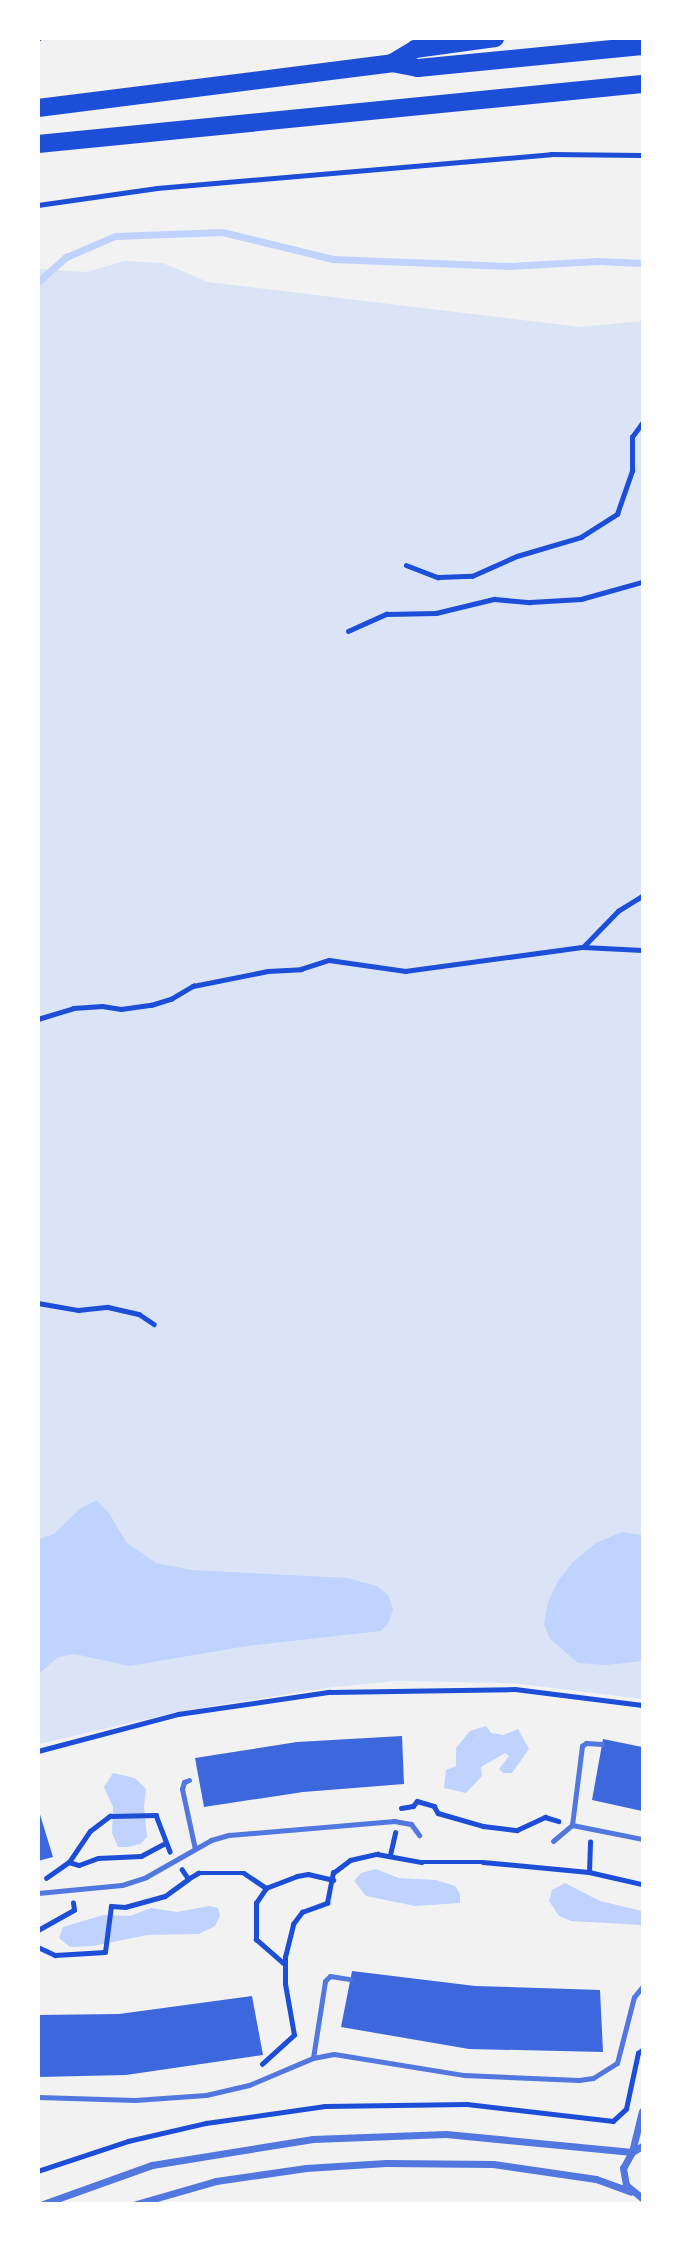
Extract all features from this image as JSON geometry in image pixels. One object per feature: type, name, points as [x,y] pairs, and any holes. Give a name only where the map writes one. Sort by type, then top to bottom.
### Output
[{"type":"highway","points":[[392,63],[415,49],[495,38]]},
{"type":"highway","points":[[38,108],[392,63],[418,68],[642,46]]},
{"type":"highway","points":[[38,144],[642,84]]},
{"type":"street","points":[[631,2192],[626,2185],[623,2168],[632,2152],[642,2111]]},
{"type":"street","points":[[43,2203],[152,2165],[313,2139],[446,2134],[632,2152],[642,2146]]},
{"type":"street","points":[[136,2203],[229,2179],[306,2168],[386,2163],[493,2164],[596,2179],[642,2198]]},
{"type":"lane","points":[[553,1841],[572,1825],[582,1746],[586,1743],[602,1744]]},
{"type":"lane","points":[[190,1780],[184,1782],[182,1789],[195,1849]]},
{"type":"lane","points":[[38,1893],[122,1885],[146,1877],[195,1849],[229,1835],[406,1821],[419,1835]]},
{"type":"lane","points":[[572,1825],[642,1839]]},
{"type":"lane","points":[[313,2057],[325,1982],[330,1976],[350,1979]]},
{"type":"lane","points":[[38,2097],[135,2101],[206,2095],[253,2083],[313,2057],[334,2054],[464,2075],[579,2080],[593,2078],[617,2063],[634,1997],[642,1987]]},
{"type":"path","points":[[38,205],[157,188],[551,154],[642,155]]},
{"type":"path","points":[[406,565],[438,577],[472,576],[516,556],[581,537],[617,514],[632,471],[632,438],[642,424]]},
{"type":"path","points":[[348,631],[386,614],[436,613],[494,599],[530,602],[581,599],[642,582]]},
{"type":"path","points":[[583,947],[618,911],[642,896]]},
{"type":"path","points":[[38,1019],[74,1008],[102,1006],[121,1009],[151,1005],[171,999],[193,986],[268,971],[301,969],[329,960],[405,971],[583,947],[642,950]]},
{"type":"path","points":[[38,1303],[78,1310],[108,1307],[139,1314],[154,1324]]},
{"type":"path","points":[[38,1751],[178,1714],[329,1692],[515,1689],[642,1705]]},
{"type":"path","points":[[390,1855],[396,1841],[392,1809],[413,1806],[417,1801],[435,1806],[438,1812],[494,1828],[517,1830],[545,1817],[572,1825]]},
{"type":"path","points":[[48,1891],[45,1877],[69,1862],[90,1830],[110,1816],[156,1815],[165,1843],[188,1879]]},
{"type":"path","points":[[590,1829],[590,1872]]},
{"type":"path","points":[[69,1862],[79,1864],[98,1858],[141,1856],[165,1843]]},
{"type":"path","points":[[253,2083],[249,2071],[258,2069],[294,2035],[285,1965],[293,1924],[302,1912],[327,1903],[333,1873],[350,1860],[365,1855],[390,1855],[402,1861],[470,1861],[590,1872],[642,1884]]},
{"type":"path","points":[[38,1947],[55,1955],[105,1952],[111,1906],[125,1906],[165,1896],[198,1873],[244,1873],[266,1888]]},
{"type":"path","points":[[285,1965],[256,1940],[256,1903],[266,1888],[308,1874],[332,1880]]},
{"type":"path","points":[[38,2171],[128,2141],[206,2123],[325,2106],[467,2104],[613,2121],[626,2109],[638,2053],[642,2050]]},
{"type":"shaded area","points":[[124,261],[163,263],[208,282],[581,327],[642,321],[642,1699],[512,1683],[396,1681],[326,1688],[182,1711],[39,1744],[39,269],[87,272]]},
{"type":"water","points":[[97,1500],[109,1513],[126,1542],[156,1563],[192,1570],[347,1578],[377,1586],[389,1596],[393,1609],[389,1622],[381,1631],[247,1646],[129,1666],[75,1654],[58,1657],[39,1674],[39,1539],[54,1534],[81,1508]]},
{"type":"water","points":[[622,1532],[642,1535],[642,1661],[606,1665],[578,1663],[550,1639],[544,1624],[548,1602],[558,1581],[572,1563],[596,1543]]},
{"type":"water","points":[[486,1726],[491,1733],[503,1735],[518,1729],[529,1749],[512,1773],[503,1773],[499,1769],[509,1756],[505,1753],[481,1767],[482,1776],[466,1793],[444,1788],[446,1770],[456,1766],[456,1748],[470,1731]]},
{"type":"water","points":[[113,1773],[135,1778],[146,1789],[144,1806],[147,1837],[140,1844],[118,1847],[112,1833],[113,1807],[104,1787]]},
{"type":"water","points":[[376,1869],[399,1878],[436,1880],[455,1886],[460,1894],[460,1903],[415,1906],[366,1896],[354,1881],[361,1873]]},
{"type":"water","points":[[565,1883],[600,1901],[642,1911],[642,1925],[571,1921],[559,1916],[549,1901],[552,1890]]},
{"type":"water","points":[[209,1906],[218,1908],[220,1916],[215,1926],[199,1934],[147,1935],[93,1946],[70,1947],[59,1938],[63,1927],[103,1915],[130,1916],[151,1908],[177,1912]]},
{"type":"building","points":[[402,1736],[404,1784],[303,1792],[204,1807],[195,1758],[297,1742]]},
{"type":"building","points":[[603,1739],[642,1747],[642,1811],[592,1800]]},
{"type":"building","points":[[38,1808],[53,1857],[38,1861]]},
{"type":"building","points":[[352,1971],[475,1986],[600,1990],[603,2052],[469,2049],[341,2027]]},
{"type":"building","points":[[252,1996],[263,2055],[126,2075],[38,2077],[38,2015],[119,2014]]},
{"type":"waterway","points":[[38,282],[66,257],[115,236],[222,232],[333,259],[509,266],[598,261],[642,263]]}]
